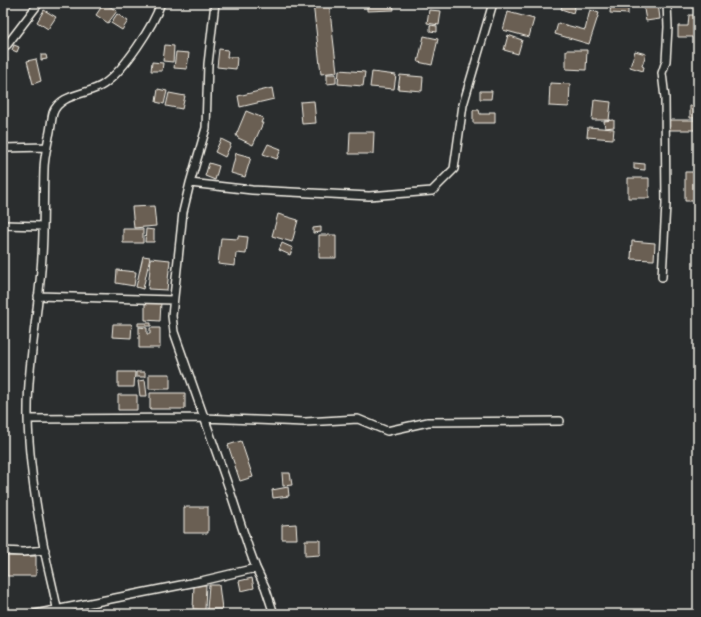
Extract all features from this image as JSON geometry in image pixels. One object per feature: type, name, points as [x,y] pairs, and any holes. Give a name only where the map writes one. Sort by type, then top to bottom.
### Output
[{"type":"street","points":[[7,45],[39,3]]},
{"type":"street","points":[[58,612],[33,486],[28,419],[29,390],[42,256],[44,168],[54,112],[58,105],[74,95],[102,85],[113,76],[146,34],[157,15],[161,3]]},
{"type":"street","points":[[215,3],[208,64],[206,128],[183,212],[172,316],[174,332],[256,568],[265,586],[274,614]]},
{"type":"street","points":[[190,184],[252,190],[369,196],[432,191],[454,169],[463,105],[493,3]]},
{"type":"street","points":[[662,277],[666,196],[666,98],[662,73],[666,61],[668,26],[667,3]]},
{"type":"street","points":[[3,148],[48,147]]},
{"type":"street","points":[[3,225],[42,226]]},
{"type":"street","points":[[38,296],[173,300]]},
{"type":"street","points":[[28,419],[204,418],[305,422],[358,419],[387,431],[428,422],[560,421]]},
{"type":"street","points":[[3,551],[23,552],[45,550]]},
{"type":"street","points":[[35,614],[58,612],[256,568]]},
{"type":"building","points":[[104,3],[117,11],[108,23],[96,15]]},
{"type":"building","points":[[313,3],[329,3],[337,72],[321,74]]},
{"type":"building","points":[[367,3],[393,3],[394,10],[367,11]]},
{"type":"building","points":[[420,3],[433,3],[432,6],[420,6]]},
{"type":"building","points":[[563,3],[576,3],[573,13],[561,9]]},
{"type":"building","points":[[611,3],[628,3],[628,14],[610,13]]},
{"type":"building","points":[[643,3],[658,3],[660,19],[646,21]]},
{"type":"building","points":[[44,10],[56,17],[48,29],[37,22]]},
{"type":"building","points":[[429,10],[441,11],[439,25],[427,23]]},
{"type":"building","points":[[590,10],[599,13],[589,44],[555,34],[558,23],[585,30]]},
{"type":"building","points":[[508,12],[534,19],[529,37],[503,30]]},
{"type":"building","points":[[117,14],[128,21],[122,30],[111,23]]},
{"type":"building","points":[[689,15],[698,15],[698,37],[678,37],[678,26],[688,26]]},
{"type":"building","points":[[430,25],[437,26],[437,32],[430,31]]},
{"type":"building","points":[[508,35],[522,40],[518,54],[504,50]]},
{"type":"building","points":[[424,36],[438,39],[432,65],[418,62]]},
{"type":"building","points":[[14,45],[19,47],[17,52],[12,50]]},
{"type":"building","points":[[165,45],[174,46],[173,62],[163,61]]},
{"type":"building","points":[[219,49],[228,50],[227,57],[237,57],[236,69],[217,67]]},
{"type":"building","points":[[566,50],[587,50],[586,70],[566,69]]},
{"type":"building","points":[[635,51],[646,54],[642,66],[644,67],[643,71],[630,67]]},
{"type":"building","points":[[176,52],[189,53],[187,69],[174,68]]},
{"type":"building","points":[[41,55],[46,55],[47,59],[41,60]]},
{"type":"building","points":[[4,58],[7,58],[6,72],[3,72]]},
{"type":"building","points":[[36,59],[41,81],[33,84],[27,61]]},
{"type":"building","points":[[152,62],[163,63],[162,71],[151,71]]},
{"type":"building","points":[[339,70],[365,72],[363,86],[338,84]]},
{"type":"building","points":[[372,72],[396,75],[394,89],[370,87]]},
{"type":"building","points":[[327,74],[336,74],[336,83],[327,84]]},
{"type":"building","points":[[400,75],[423,77],[422,91],[398,89]]},
{"type":"building","points":[[550,83],[570,84],[569,107],[549,106]]},
{"type":"building","points":[[272,88],[274,99],[240,107],[238,96]]},
{"type":"building","points":[[158,89],[167,91],[164,104],[156,102]]},
{"type":"building","points":[[480,91],[492,91],[491,99],[480,99]]},
{"type":"building","points":[[169,93],[185,96],[182,109],[166,106]]},
{"type":"building","points":[[594,100],[611,102],[609,120],[592,120]]},
{"type":"building","points":[[314,101],[316,123],[302,124],[300,102]]},
{"type":"building","points":[[690,106],[698,106],[698,118],[690,118]]},
{"type":"building","points":[[473,110],[479,110],[480,114],[495,112],[495,123],[473,123]]},
{"type":"building","points":[[246,111],[263,118],[261,123],[263,123],[253,145],[238,138],[236,135]]},
{"type":"building","points":[[614,120],[614,127],[605,128],[604,121]]},
{"type":"building","points":[[669,120],[698,120],[698,130],[669,130]]},
{"type":"building","points":[[588,127],[614,129],[613,139],[587,137]]},
{"type":"building","points":[[350,132],[374,132],[373,154],[349,154]]},
{"type":"building","points":[[221,139],[231,144],[225,157],[215,152]]},
{"type":"building","points":[[268,144],[281,149],[277,159],[263,154]]},
{"type":"building","points":[[236,153],[251,157],[245,177],[231,173]]},
{"type":"building","points":[[209,163],[219,166],[215,180],[205,176]]},
{"type":"building","points":[[634,163],[645,164],[645,170],[634,169]]},
{"type":"building","points":[[685,172],[698,172],[698,201],[685,201]]},
{"type":"building","points":[[628,178],[649,178],[649,198],[628,198]]},
{"type":"building","points":[[154,206],[156,226],[134,228],[132,207]]},
{"type":"building","points":[[278,214],[298,220],[292,242],[272,236]]},
{"type":"building","points":[[321,227],[321,232],[313,233],[313,228]]},
{"type":"building","points":[[123,229],[143,229],[143,243],[123,243]]},
{"type":"building","points":[[146,229],[154,230],[154,242],[145,242]]},
{"type":"building","points":[[319,235],[336,235],[336,258],[319,258]]},
{"type":"building","points":[[238,236],[248,237],[246,254],[236,253],[235,266],[218,264],[221,238],[238,239]]},
{"type":"building","points":[[632,241],[655,243],[654,260],[631,259]]},
{"type":"building","points":[[282,243],[293,248],[290,255],[279,250]]},
{"type":"building","points":[[143,256],[150,257],[143,289],[136,287]]},
{"type":"building","points":[[151,258],[170,260],[167,290],[148,289]]},
{"type":"building","points":[[117,270],[136,272],[134,286],[116,283]]},
{"type":"building","points":[[145,302],[161,302],[160,321],[145,320]]},
{"type":"building","points":[[138,323],[151,323],[151,326],[138,326]]},
{"type":"building","points":[[113,324],[132,324],[131,338],[112,337]]},
{"type":"building","points":[[139,327],[147,328],[147,334],[150,334],[150,328],[160,328],[160,348],[139,348]]},
{"type":"building","points":[[118,372],[135,372],[134,387],[118,387]]},
{"type":"building","points":[[136,372],[145,372],[145,377],[136,377]]},
{"type":"building","points":[[149,374],[170,374],[170,389],[149,389]]},
{"type":"building","points":[[145,380],[147,396],[140,396],[138,381]]},
{"type":"building","points":[[150,393],[185,393],[185,409],[150,409]]},
{"type":"building","points":[[118,395],[137,395],[137,410],[118,410]]},
{"type":"building","points":[[241,441],[253,477],[240,481],[228,445]]},
{"type":"building","points":[[282,473],[290,473],[292,485],[283,486]]},
{"type":"building","points":[[288,487],[289,496],[273,498],[272,490]]},
{"type":"building","points":[[184,507],[208,507],[208,533],[184,533]]},
{"type":"building","points":[[296,524],[297,539],[282,539],[282,525]]},
{"type":"building","points":[[305,540],[320,540],[320,555],[305,556]]},
{"type":"building","points":[[7,556],[36,556],[36,576],[7,576]]},
{"type":"building","points":[[252,578],[254,588],[241,591],[239,581]]},
{"type":"building","points":[[194,585],[206,585],[205,610],[193,609]]},
{"type":"building","points":[[209,585],[219,585],[222,609],[207,609]]}]
